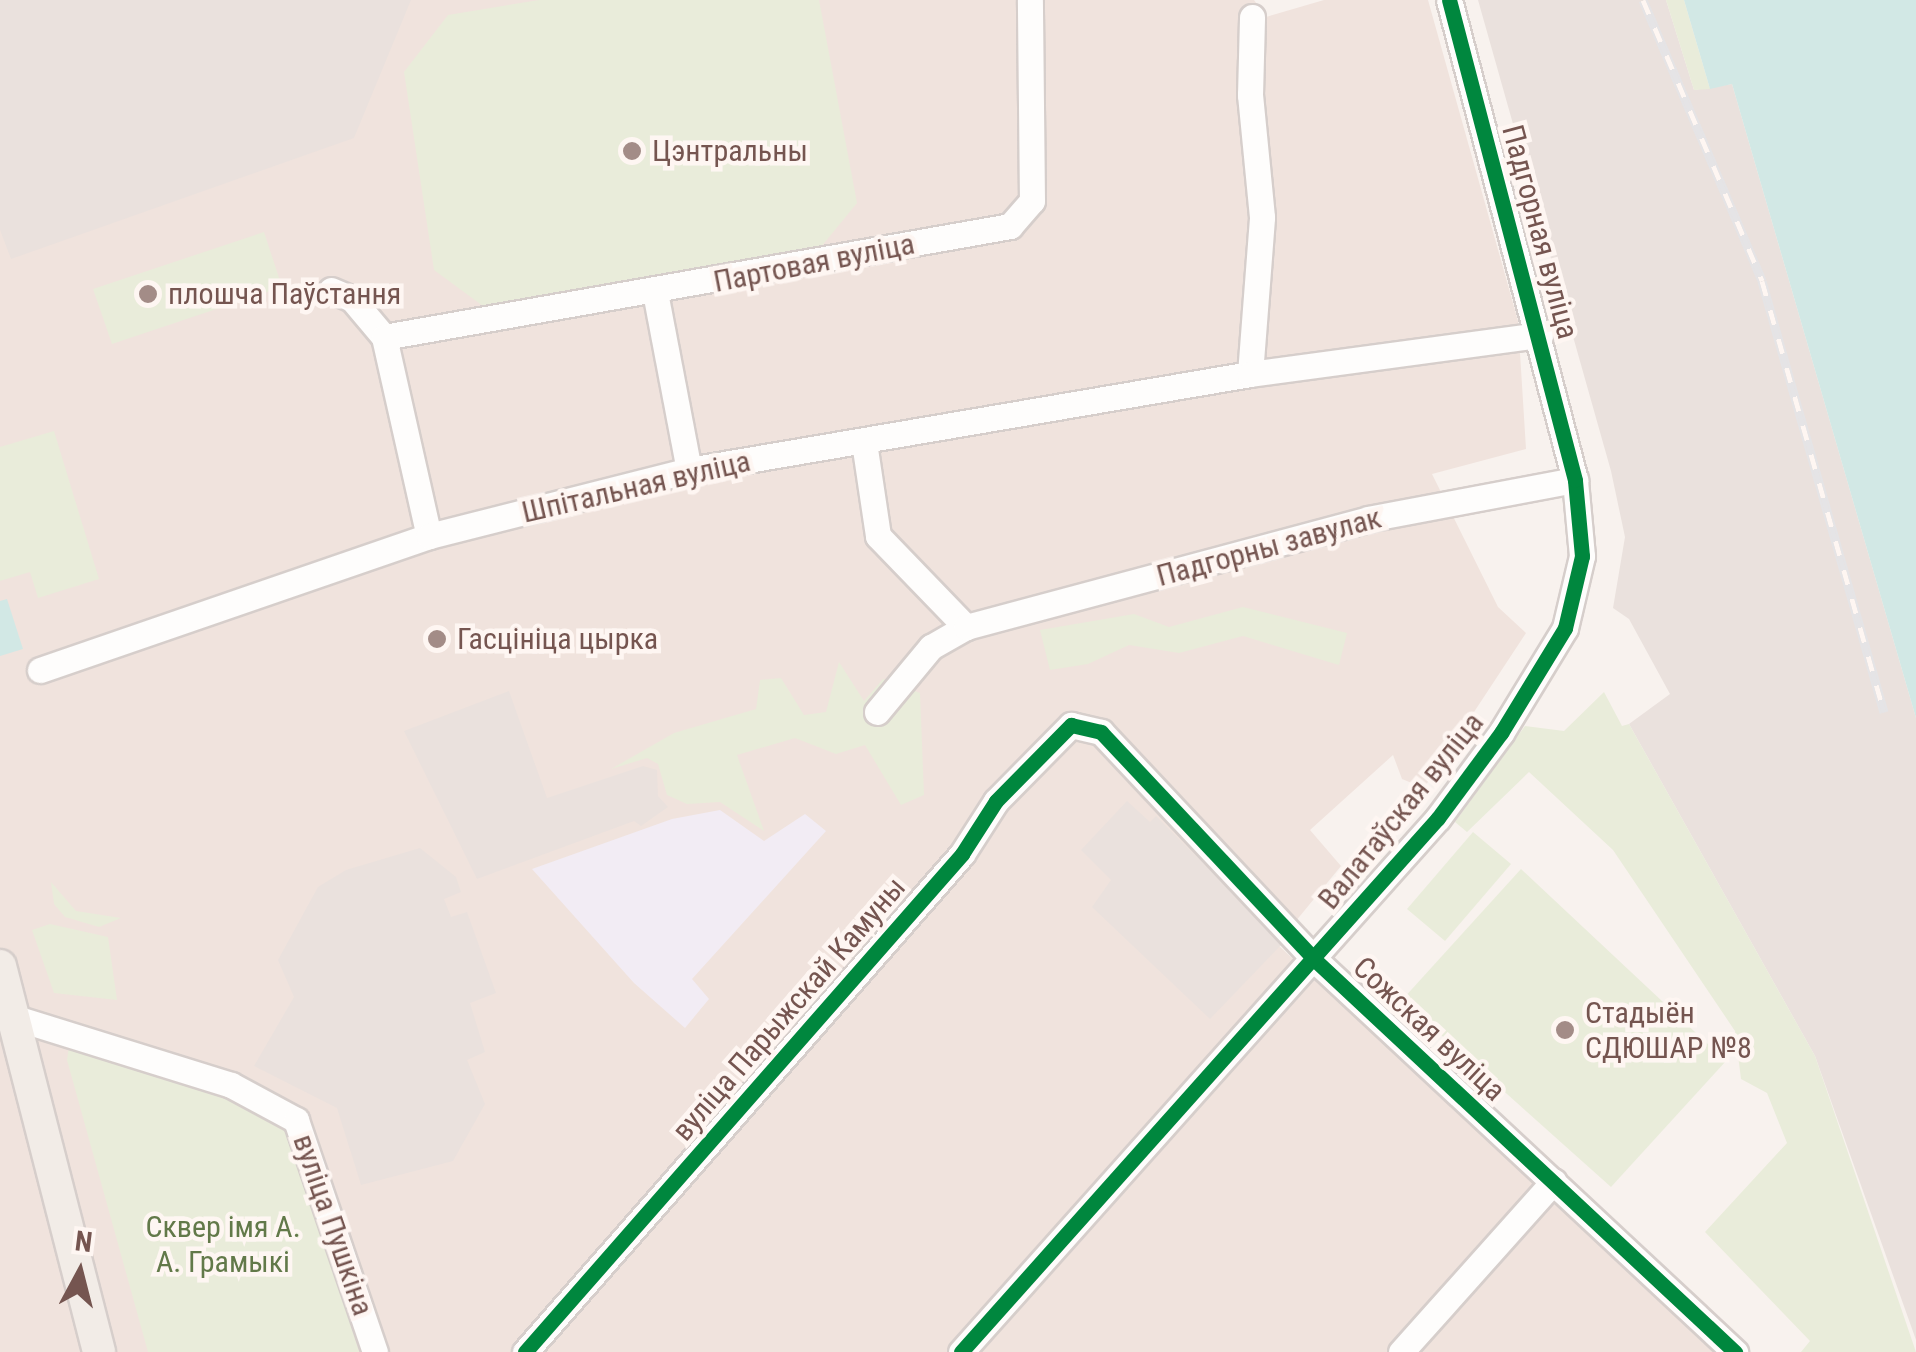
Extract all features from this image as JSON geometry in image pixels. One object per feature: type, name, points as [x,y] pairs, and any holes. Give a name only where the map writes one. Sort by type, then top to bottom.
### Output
[{"type":"main road","points":[[1,970],[6,1012],[99,1352]]},
{"type":"street","name":"Партовая вуліца","points":[[387,348],[655,292],[1010,226],[1032,201],[1030,0]]},
{"type":"street","name":"Падгорная вуліца","points":[[1449,0],[1540,336],[1574,480]]},
{"type":"street","points":[[1250,374],[1262,217],[1250,95],[1252,17]]},
{"type":"street","points":[[330,290],[352,299],[387,348],[429,536]]},
{"type":"street","points":[[655,292],[689,470]]},
{"type":"street","name":"Шпітальная вуліца","points":[[40,670],[429,536],[689,470],[1250,374],[1540,336]]},
{"type":"street","points":[[864,442],[878,536],[966,627]]},
{"type":"street","name":"Падгорны завулак","points":[[877,712],[931,647],[966,627],[1368,518],[1574,480]]},
{"type":"street","name":"Валатаўская вуліца","points":[[961,1352],[1315,960],[1478,766],[1565,628],[1582,556],[1574,480]]},
{"type":"street","name":"вуліца Парыжскай Камуны","points":[[525,1352],[962,854],[996,801],[1047,745],[1071,726],[1101,732]]},
{"type":"street","name":"Сожская вуліца","points":[[1101,732],[1315,960],[1735,1352]]},
{"type":"street","name":"вуліца Пушкіна","points":[[1,970],[24,1004],[53,1025]]},
{"type":"street","name":"вуліца Пушкіна","points":[[6,1012],[231,1084],[296,1120],[375,1352]]},
{"type":"street","points":[[1402,1352],[1554,1181]]},
{"type":"shaded area","points":[[0,0],[1254,0],[1266,17],[1324,0],[1428,0],[1518,321],[1526,449],[1432,474],[1498,607],[1526,633],[1424,788],[1402,779],[1393,755],[1310,830],[1341,866],[1277,944],[1713,1352],[0,1352]]},
{"type":"shaded area","points":[[0,0],[411,0],[354,138],[11,259],[0,230]]},
{"type":"shaded area","points":[[1478,0],[1666,0],[1694,90],[1732,84],[1916,718],[1916,1340],[1815,1056],[1629,724],[1670,694],[1629,619],[1613,608],[1625,537],[1611,471]]},
{"type":"shaded area","points":[[1684,0],[1916,0],[1916,718],[1732,84],[1710,89]]},
{"type":"shaded area","points":[[7,599],[23,649],[0,656],[0,601]]},
{"type":"shaded area","points":[[509,691],[547,798],[643,766],[657,770],[658,796],[668,807],[641,826],[634,821],[477,879],[404,731]]},
{"type":"shaded area","points":[[1127,801],[1150,822],[1156,816],[1283,943],[1210,1019],[1092,907],[1111,880],[1081,850]]},
{"type":"shaded area","points":[[720,810],[764,841],[805,814],[826,831],[692,979],[709,999],[685,1028],[634,983],[532,869],[672,819]]},
{"type":"shaded area","points":[[420,848],[456,877],[461,892],[444,899],[451,917],[467,912],[496,993],[470,1003],[485,1052],[467,1060],[485,1104],[453,1161],[361,1185],[337,1108],[254,1066],[294,997],[278,960],[318,887],[346,870]]},
{"type":"green space","name":"Цэнтральны","points":[[539,0],[819,0],[857,203],[816,253],[487,309],[434,270],[404,72],[448,15]]},
{"type":"green space","points":[[1666,0],[1684,0],[1710,89],[1694,90]]},
{"type":"green space","points":[[264,232],[282,287],[112,344],[93,289]]},
{"type":"green space","points":[[54,431],[99,579],[38,598],[30,572],[0,581],[0,447]]},
{"type":"green space","points":[[1243,607],[1347,633],[1339,665],[1243,636],[1179,653],[1129,645],[1088,664],[1050,670],[1040,630],[1134,614],[1169,627]]},
{"type":"green space","points":[[839,662],[864,701],[883,679],[920,693],[924,795],[901,805],[865,745],[836,754],[795,738],[737,755],[764,831],[720,802],[687,804],[667,795],[658,764],[647,758],[611,769],[674,733],[756,709],[760,680],[781,678],[804,715],[826,712]]},
{"type":"green space","points":[[1604,692],[1622,726],[1629,724],[1815,1056],[1916,1352],[1801,1352],[1810,1341],[1705,1232],[1787,1143],[1767,1093],[1741,1079],[1735,1031],[1613,850],[1529,772],[1467,832],[1455,822],[1525,726],[1564,731]]},
{"type":"green space","points":[[1473,832],[1511,864],[1445,941],[1407,909]]},
{"type":"green space","name":"Стадыён СДЮШАР №8","points":[[1521,869],[1726,1061],[1611,1187],[1402,1000]]},
{"type":"green space","points":[[51,882],[76,911],[121,918],[99,927],[65,917],[54,904]]},
{"type":"green space","points":[[50,924],[108,937],[117,1000],[54,993],[32,930]]},
{"type":"green space","name":"Сквер імя А. А. Грамыкі","points":[[70,1039],[274,1116],[295,1133],[359,1352],[148,1352],[67,1060]]},
{"type":"railway","points":[[1643,0],[1762,281],[1884,712]]},
{"type":"cycle path","points":[[961,1352],[1438,818],[1501,733],[1565,628],[1582,556],[1575,480],[1449,0]]},
{"type":"cycle path","points":[[525,1352],[962,854],[996,801],[1071,725],[1101,732],[1315,960],[1735,1352]]},
{"type":"place","name":"Цэнтральны","points":[[632,151]]},
{"type":"place","name":"плошча Паўстання","points":[[148,294]]},
{"type":"place","name":"Гасцініца цырка","points":[[437,639]]},
{"type":"place","name":"Стадыён СДЮШАР №8","points":[[1565,1030]]}]
